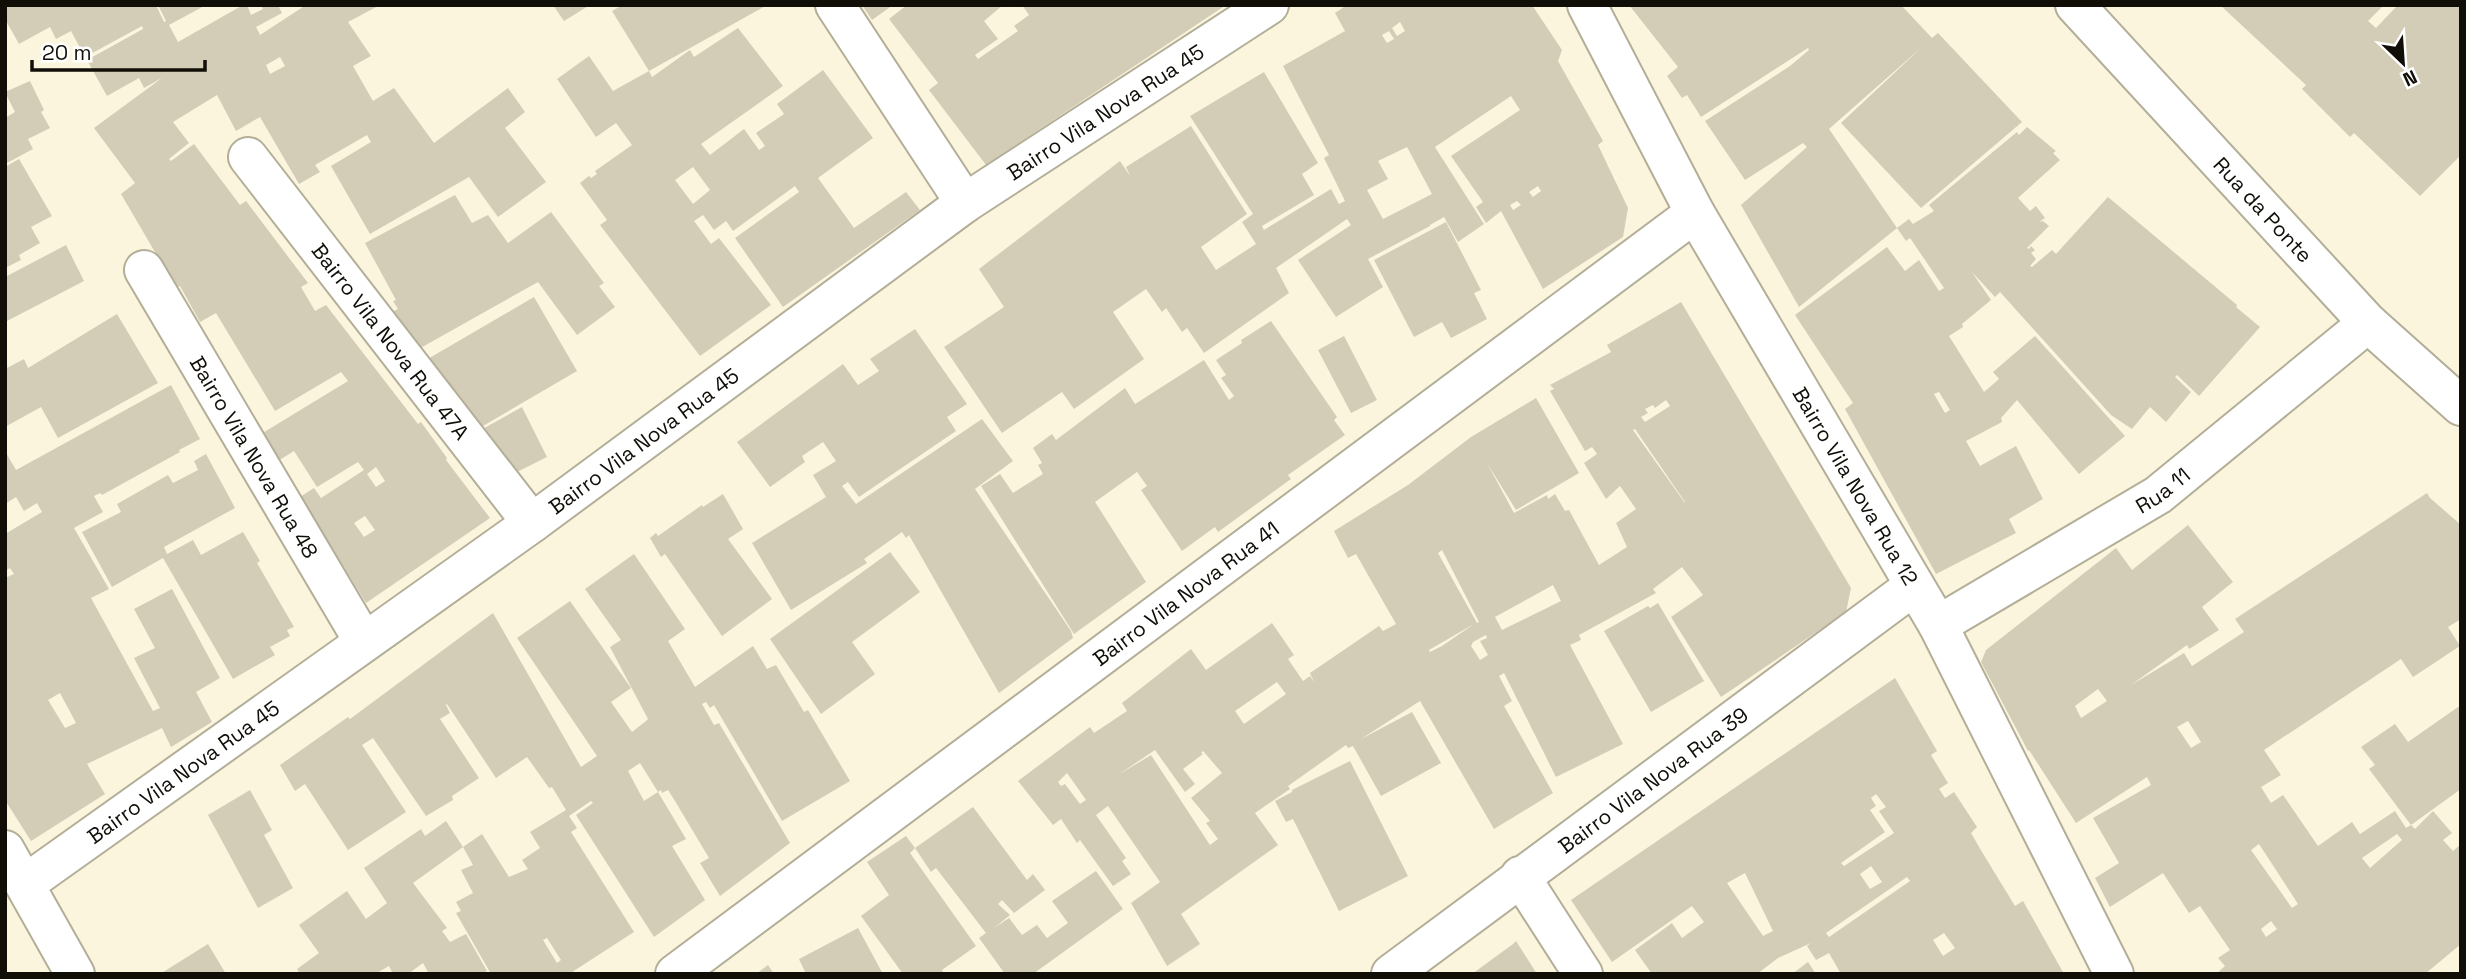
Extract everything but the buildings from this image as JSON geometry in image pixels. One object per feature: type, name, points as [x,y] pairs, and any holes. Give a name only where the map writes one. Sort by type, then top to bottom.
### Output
[{"type":"street","points":[[835,5],[965,203]]},
{"type":"street","name":"Bairro Vila Nova Rua 45","points":[[25,884],[533,523],[965,203],[1269,5]]},
{"type":"street","name":"Bairro Vila Nova Rua 12","points":[[1587,5],[1695,213],[1938,625],[2114,974]]},
{"type":"street","name":"Rua da Ponte","points":[[2076,5],[2368,323],[2461,406]]},
{"type":"street","name":"Bairro Vila Nova Rua 47A","points":[[248,157],[533,523]]},
{"type":"street","name":"Bairro Vila Nova Rua 41","points":[[676,974],[1695,213]]},
{"type":"street","name":"Bairro Vila Nova Rua 48","points":[[144,270],[364,642]]},
{"type":"street","name":"Rua 11","points":[[1938,625],[2158,495],[2368,323]]},
{"type":"street","name":"Bairro Vila Nova Rua 39","points":[[1391,974],[1914,586]]},
{"type":"street","points":[[5,850],[75,974]]},
{"type":"street","points":[[1520,876],[1583,974]]}]
